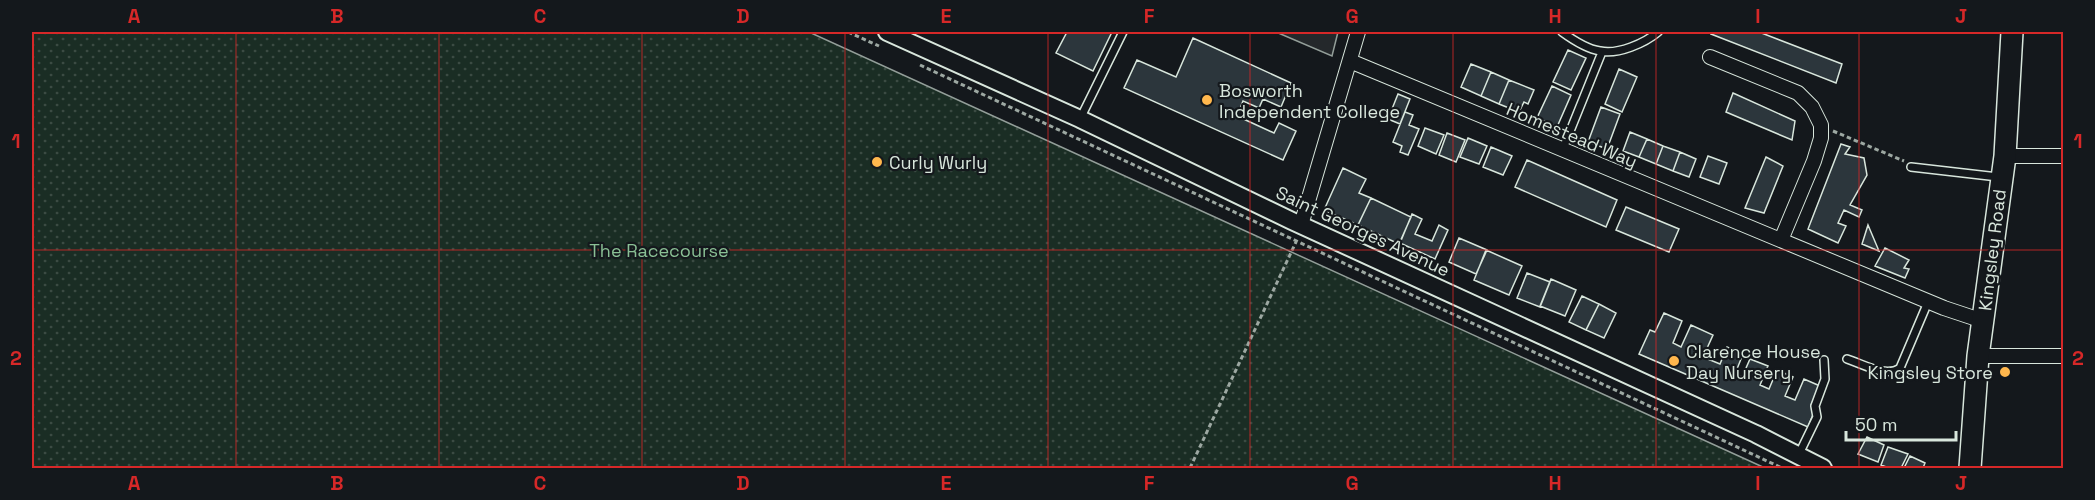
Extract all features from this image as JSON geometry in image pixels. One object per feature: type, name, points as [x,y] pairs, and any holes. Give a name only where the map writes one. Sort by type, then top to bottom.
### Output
[{"type":"main road","name":"Kingsley Road","points":[[1970,468],[1978,356],[2005,156],[2012,32]]},
{"type":"street","points":[[1301,225],[1358,32]]},
{"type":"street","name":"Saint Georges Avenue","points":[[883,39],[1080,119],[1301,225],[1756,434],[1823,468]]},
{"type":"street","name":"Homestead Way","points":[[1350,61],[1928,302],[1983,321]]},
{"type":"street","points":[[1716,64],[1798,93],[1812,106],[1821,125],[1821,138],[1814,161],[1780,240]]},
{"type":"street","points":[[2005,156],[2064,156]]},
{"type":"street","points":[[1978,356],[2064,357]]},
{"type":"lane","points":[[1080,119],[1123,32]]},
{"type":"lane","points":[[1562,32],[1574,41],[1602,52],[1628,48],[1648,40],[1658,32]]},
{"type":"lane","points":[[1562,151],[1602,52]]},
{"type":"lane","points":[[1911,167],[2001,177]]},
{"type":"lane","points":[[1847,359],[1881,371],[1894,372],[1900,368],[1928,302]]},
{"type":"lane","points":[[1798,456],[1816,417],[1815,406],[1825,379],[1824,360]]},
{"type":"path","points":[[848,32],[883,39]]},
{"type":"path","points":[[912,62],[1782,468]]},
{"type":"path","points":[[1821,125],[1904,161],[1911,167]]},
{"type":"path","points":[[1190,468],[1295,242]]},
{"type":"green space","name":"The Racecourse","points":[[32,32],[809,32],[1765,468],[32,468]]},
{"type":"shaded area","points":[[1276,32],[1338,32],[1332,56]]},
{"type":"building","points":[[1067,32],[1112,32],[1093,71],[1056,53]]},
{"type":"building","points":[[1712,32],[1759,32],[1842,64],[1836,83],[1711,34]]},
{"type":"building","name":"Bosworth Independent College","points":[[1193,38],[1291,83],[1281,107],[1263,99],[1259,108],[1243,101],[1237,116],[1274,133],[1279,123],[1296,131],[1283,160],[1124,88],[1137,60],[1176,77]]},
{"type":"building","points":[[1568,50],[1586,58],[1571,90],[1553,82]]},
{"type":"building","points":[[1471,64],[1491,72],[1481,96],[1461,87]]},
{"type":"building","points":[[1619,69],[1637,77],[1622,112],[1605,104]]},
{"type":"building","points":[[1491,72],[1509,80],[1499,104],[1481,96]]},
{"type":"building","points":[[1509,80],[1534,90],[1528,104],[1524,102],[1519,112],[1499,104]]},
{"type":"building","points":[[1552,86],[1571,95],[1557,127],[1537,118]]},
{"type":"building","points":[[1733,93],[1795,121],[1792,140],[1726,112]]},
{"type":"building","points":[[1398,94],[1410,99],[1400,124],[1388,119]]},
{"type":"building","points":[[1601,107],[1620,114],[1607,149],[1588,142]]},
{"type":"building","points":[[1405,112],[1413,115],[1409,125],[1419,129],[1408,155],[1400,152],[1402,146],[1393,142]]},
{"type":"building","points":[[1425,128],[1444,135],[1436,154],[1418,146]]},
{"type":"building","points":[[1630,132],[1647,139],[1639,157],[1623,151]]},
{"type":"building","points":[[1447,133],[1465,140],[1456,162],[1439,155]]},
{"type":"building","points":[[1468,138],[1487,146],[1479,164],[1460,157]]},
{"type":"building","points":[[1647,139],[1663,146],[1656,164],[1639,157]]},
{"type":"building","points":[[1841,144],[1850,147],[1845,154],[1864,158],[1867,175],[1850,205],[1862,210],[1859,217],[1844,210],[1838,223],[1846,226],[1838,243],[1808,229]]},
{"type":"building","points":[[1663,146],[1680,152],[1673,171],[1656,164]]},
{"type":"building","points":[[1491,147],[1512,156],[1503,175],[1483,167]]},
{"type":"building","points":[[1680,152],[1696,159],[1689,177],[1673,171]]},
{"type":"building","points":[[1708,156],[1727,163],[1719,184],[1700,177]]},
{"type":"building","points":[[1766,157],[1783,166],[1764,213],[1745,208]]},
{"type":"building","points":[[1527,160],[1617,200],[1606,227],[1515,187]]},
{"type":"building","points":[[1343,168],[1366,179],[1359,193],[1371,198],[1358,225],[1324,210]]},
{"type":"building","points":[[1371,198],[1411,217],[1399,244],[1358,225]]},
{"type":"building","points":[[1626,207],[1679,229],[1669,252],[1616,230]]},
{"type":"building","points":[[1412,214],[1422,219],[1415,234],[1432,241],[1439,225],[1448,230],[1435,259],[1400,243]]},
{"type":"building","points":[[1868,225],[1879,251],[1862,244]]},
{"type":"building","points":[[1459,238],[1487,250],[1476,274],[1449,262]]},
{"type":"building","points":[[1885,248],[1909,260],[1904,268],[1909,269],[1905,278],[1875,266]]},
{"type":"building","points":[[1486,250],[1522,266],[1509,295],[1474,280]]},
{"type":"building","points":[[1527,273],[1550,282],[1540,307],[1517,298]]},
{"type":"building","points":[[1551,279],[1576,290],[1565,316],[1540,306]]},
{"type":"building","points":[[1582,296],[1599,304],[1586,330],[1569,322]]},
{"type":"building","points":[[1599,304],[1616,313],[1604,338],[1586,330]]},
{"type":"building","points":[[1664,313],[1682,321],[1673,343],[1681,347],[1691,325],[1713,335],[1703,357],[1720,364],[1727,347],[1743,354],[1735,374],[1742,377],[1750,359],[1768,366],[1760,385],[1769,389],[1777,370],[1793,377],[1785,396],[1795,400],[1804,379],[1820,386],[1811,405],[1816,407],[1808,427],[1639,354],[1650,330],[1655,332]]},
{"type":"building","points":[[1867,437],[1884,445],[1878,462],[1858,454]]},
{"type":"building","points":[[1888,447],[1908,454],[1901,468],[1881,465]]},
{"type":"building","points":[[1910,456],[1925,463],[1923,468],[1904,468]]},
{"type":"place","name":"Bosworth Independent College","points":[[1207,100]]},
{"type":"place","name":"Curly Wurly","points":[[877,162]]},
{"type":"place","name":"Clarence House Day Nursery","points":[[1674,361]]},
{"type":"place","name":"Kingsley Store","points":[[2005,372]]}]
